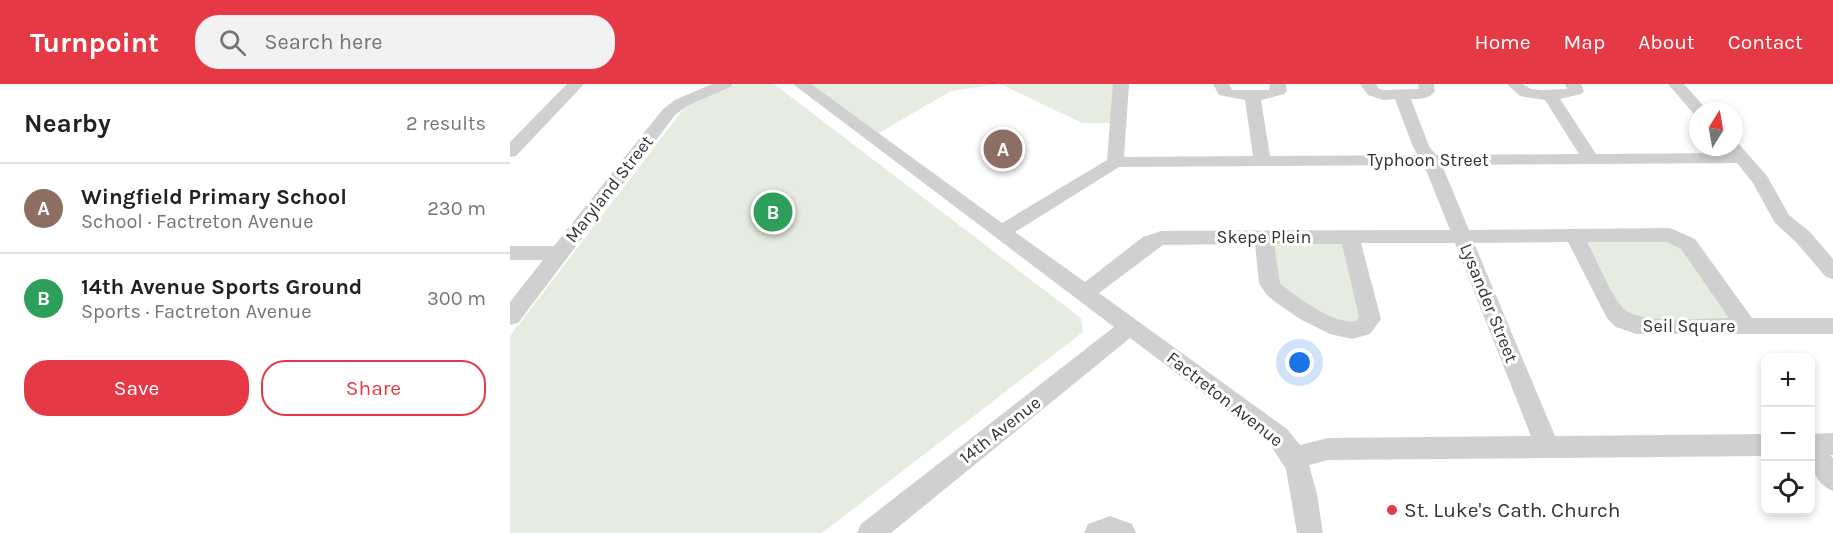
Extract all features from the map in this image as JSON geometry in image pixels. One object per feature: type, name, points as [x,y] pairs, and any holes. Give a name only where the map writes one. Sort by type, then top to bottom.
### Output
[{"type":"street","points":[[510,152],[576,84]]},
{"type":"street","name":"Maryland Street","points":[[510,317],[669,112],[681,103],[725,84]]},
{"type":"street","name":"Factreton Avenue","points":[[801,84],[1278,436],[1294,458],[1328,449],[1761,445]]},
{"type":"street","points":[[1001,232],[1115,162],[1120,84]]},
{"type":"street","points":[[1221,84],[1222,91],[1228,94],[1252,95],[1275,94],[1279,91],[1278,84]]},
{"type":"street","points":[[1368,84],[1377,94],[1424,94],[1428,90],[1426,84]]},
{"type":"street","points":[[1515,84],[1519,90],[1526,93],[1549,94],[1573,93],[1576,89],[1573,84]]},
{"type":"street","points":[[1676,84],[1692,102]]},
{"type":"street","name":"Lysander Street","points":[[1401,94],[1421,147],[1431,160],[1547,447]]},
{"type":"street","points":[[1549,94],[1590,159]]},
{"type":"street","points":[[1252,95],[1262,161]]},
{"type":"street","name":"Typhoon Street","points":[[1115,162],[1590,159],[1689,154]]},
{"type":"street","points":[[1740,156],[1769,192],[1782,219],[1809,244],[1833,272]]},
{"type":"street","name":"Seil Square","points":[[1462,236],[1665,235],[1679,238],[1688,244],[1746,326]]},
{"type":"street","name":"Skepe Plein","points":[[1085,293],[1156,239],[1462,236]]},
{"type":"street","name":"Seil Square","points":[[1574,236],[1614,312],[1626,322],[1645,327],[1833,326]]},
{"type":"street","points":[[1264,237],[1270,286],[1326,324],[1341,329],[1362,327],[1368,324],[1370,319],[1350,237]]},
{"type":"street","points":[[1809,244],[1833,244]]},
{"type":"street","points":[[510,254],[560,253]]},
{"type":"street","name":"14th Avenue","points":[[870,533],[1130,327]]},
{"type":"street","points":[[1815,445],[1833,444]]},
{"type":"street","points":[[1815,452],[1833,479]]},
{"type":"street","points":[[1294,458],[1302,480],[1310,533]]},
{"type":"street","points":[[1097,533],[1110,530],[1123,533]]},
{"type":"shaded area","points":[[736,84],[774,84],[1081,318],[1083,332],[822,533],[510,533],[510,336],[685,107]]},
{"type":"shaded area","points":[[811,84],[998,84],[951,91],[872,137],[805,87]]},
{"type":"shaded area","points":[[1000,84],[1121,84],[1118,123],[1082,123]]},
{"type":"shaded area","points":[[1678,240],[1734,317],[1725,323],[1625,317],[1583,241]]},
{"type":"shaded area","points":[[1272,243],[1344,243],[1362,320],[1340,325],[1278,288]]},
{"type":"place","name":"Wingfield Primary School","points":[[1003,149]]},
{"type":"place","name":"14th Avenue Sports Ground","points":[[773,212]]},
{"type":"place","name":"St. Luke's Cath. Church","points":[[1392,510]]}]
